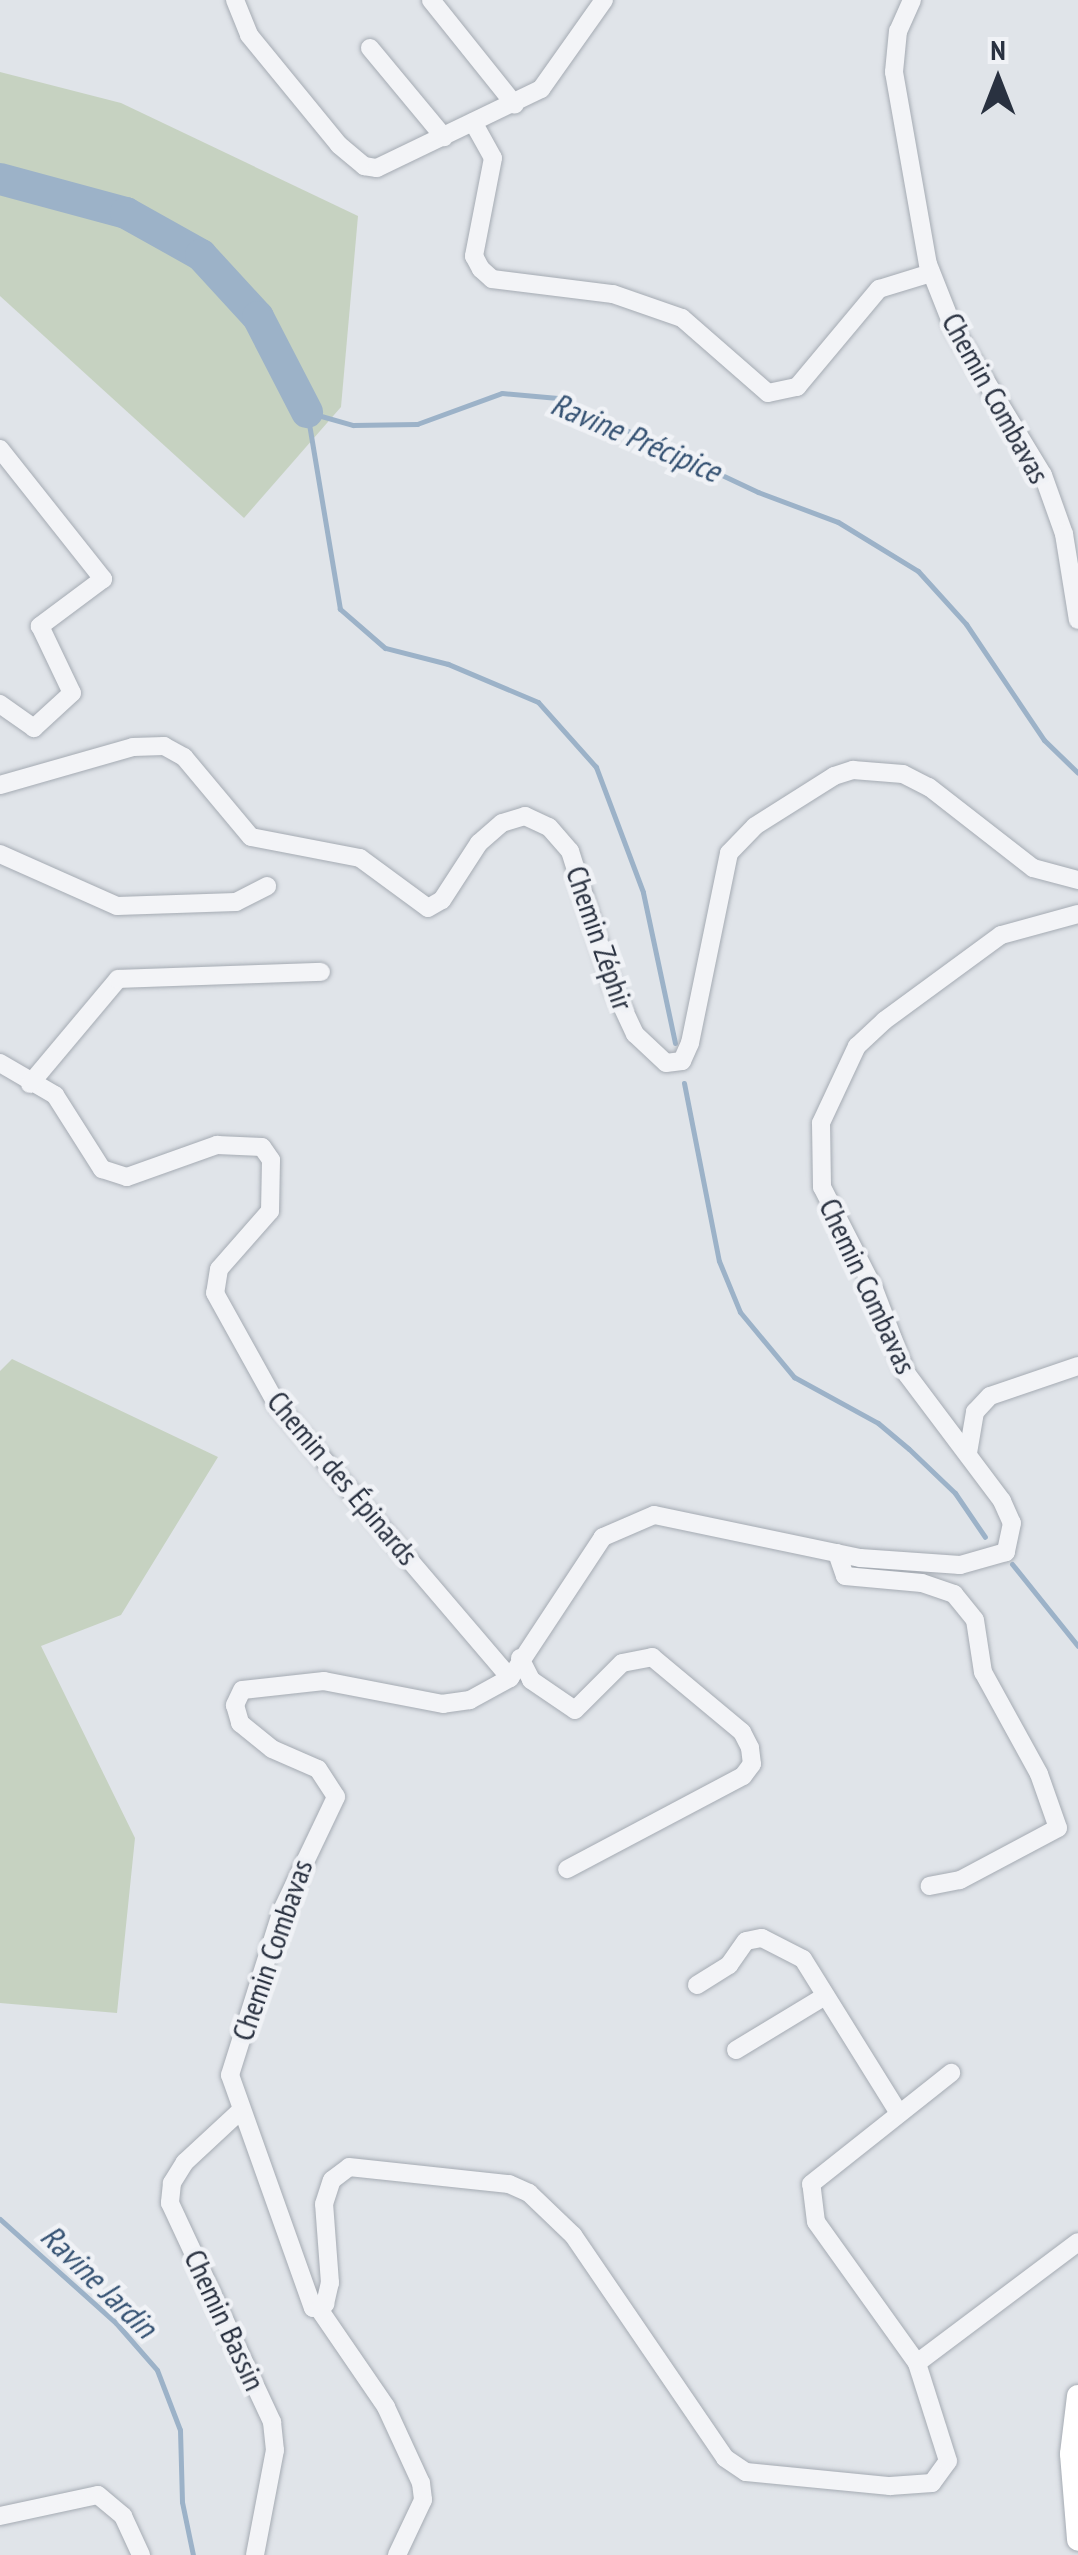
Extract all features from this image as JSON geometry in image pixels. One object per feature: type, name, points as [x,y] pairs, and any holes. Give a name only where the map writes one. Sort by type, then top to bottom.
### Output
[{"type":"main road","points":[[1078,2396],[1070,2454],[1078,2540]]},
{"type":"street","points":[[235,0],[249,34],[364,166],[391,164],[515,105],[540,89],[604,0]]},
{"type":"street","points":[[430,0],[515,105]]},
{"type":"street","name":"Chemin Combavas","points":[[912,0],[898,30],[894,72],[931,272],[953,327],[1042,474],[1064,534],[1078,620]]},
{"type":"street","points":[[370,48],[444,137]]},
{"type":"street","points":[[473,122],[493,158],[474,256],[480,269],[492,279],[613,294],[682,318],[768,393],[797,387],[879,288],[931,272]]},
{"type":"street","points":[[0,449],[103,579],[40,626],[72,693],[34,728],[0,704]]},
{"type":"street","name":"Chemin Zéphir","points":[[0,785],[134,747],[164,746],[184,756],[251,837],[360,858],[428,908],[442,900],[479,843],[502,823],[525,816],[549,827],[570,850],[620,1002],[636,1034],[666,1063],[682,1061],[690,1044],[729,853],[754,826],[834,776],[852,770],[903,774],[930,787],[1034,868],[1078,880]]},
{"type":"street","points":[[0,854],[116,906],[236,902],[266,886]]},
{"type":"street","name":"Chemin Combavas","points":[[397,2555],[424,2500],[421,2483],[386,2407],[320,2309],[304,2294],[290,2229],[239,2112],[230,2075],[252,1994],[304,1853],[336,1797],[318,1770],[253,1737],[235,1705],[242,1690],[324,1681],[443,1704],[470,1700],[510,1678],[603,1538],[625,1523],[674,1516],[837,1553],[960,1564],[1006,1552],[1012,1523],[968,1454],[906,1373],[874,1290],[822,1187],[821,1123],[857,1046],[884,1021],[1001,935],[1078,914]]},
{"type":"street","points":[[30,1084],[118,979],[320,972]]},
{"type":"street","name":"Chemin des Épinards","points":[[0,1063],[30,1084],[55,1095],[102,1169],[127,1176],[217,1144],[262,1147],[270,1160],[270,1211],[220,1268],[215,1293],[276,1405],[510,1678]]},
{"type":"street","points":[[968,1454],[975,1412],[990,1396],[1078,1366]]},
{"type":"street","points":[[837,1553],[845,1576],[922,1583],[954,1594],[975,1620],[983,1672],[1040,1774],[1058,1828],[960,1880],[930,1886]]},
{"type":"street","points":[[520,1658],[531,1680],[575,1710],[622,1663],[652,1657],[742,1732],[750,1748],[752,1764],[744,1776],[567,1869]]},
{"type":"street","points":[[697,1985],[729,1966],[746,1941],[762,1938],[803,1960],[899,2113]]},
{"type":"street","points":[[736,2050],[826,1996]]},
{"type":"street","points":[[320,2309],[330,2283],[324,2204],[332,2180],[348,2168],[370,2166],[508,2184],[552,2211],[724,2458],[746,2472],[890,2486],[932,2483],[948,2462],[917,2363],[816,2222],[809,2203],[811,2184],[826,2168],[951,2074]]},
{"type":"street","name":"Chemin Bassin","points":[[239,2112],[186,2162],[172,2183],[170,2203],[272,2422],[275,2450],[254,2555]]},
{"type":"street","points":[[917,2363],[1078,2242]]},
{"type":"street","points":[[0,2516],[98,2496],[123,2516],[140,2555]]},
{"type":"green space","points":[[0,72],[121,103],[358,216],[341,407],[244,518],[0,296]]},
{"type":"green space","points":[[12,1359],[218,1457],[121,1615],[41,1646],[135,1838],[117,2013],[0,2003],[0,1371]]},
{"type":"waterway","name":"Ravine Précipice","points":[[0,179],[126,213],[201,255],[258,317],[307,412]]},
{"type":"waterway","name":"Ravine Précipice","points":[[675,1043],[643,892],[596,767],[538,702],[448,664],[385,648],[340,609],[307,412],[353,425],[417,424],[502,393],[558,398],[758,492],[838,522],[918,571],[966,624],[1044,740],[1078,773]]},
{"type":"waterway","points":[[684,1083],[719,1261],[740,1312],[794,1377],[878,1423],[909,1449],[955,1493],[985,1537]]},
{"type":"waterway","points":[[1012,1564],[1078,1646]]},
{"type":"waterway","name":"Ravine Jardin","points":[[0,2219],[116,2323],[157,2370],[180,2430],[182,2502],[193,2555]]}]
